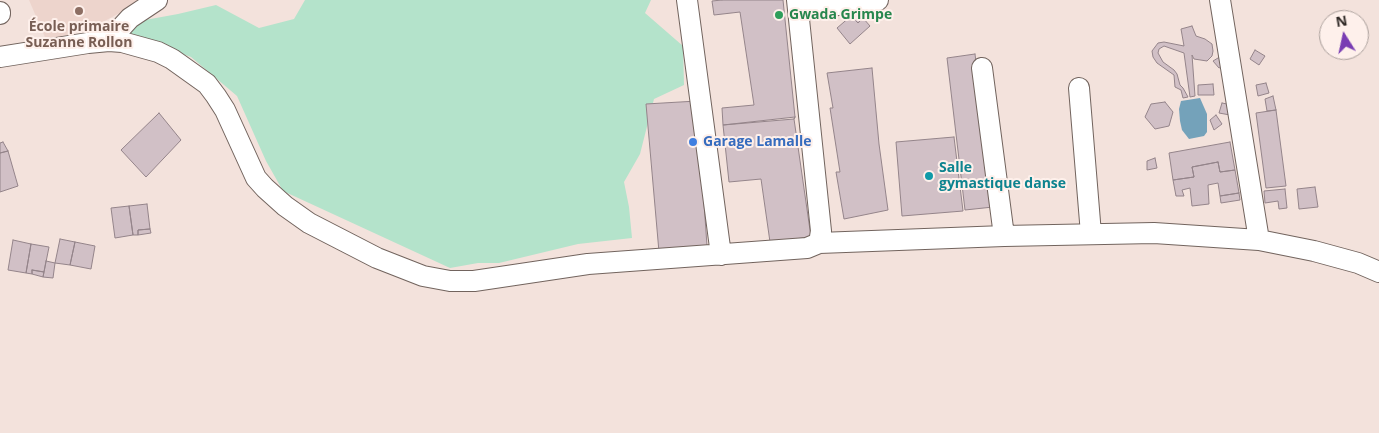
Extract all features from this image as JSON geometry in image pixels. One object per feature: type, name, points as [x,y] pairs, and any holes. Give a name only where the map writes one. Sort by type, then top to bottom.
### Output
[{"type":"street","points":[[108,41],[130,18],[157,0]]},
{"type":"street","points":[[687,0],[721,255]]},
{"type":"street","points":[[819,243],[821,232],[798,5],[878,0]]},
{"type":"street","points":[[1220,0],[1259,240]]},
{"type":"street","points":[[0,57],[108,41],[122,42],[158,52],[172,59],[207,84],[225,110],[256,178],[293,212],[338,239],[377,258],[423,276],[450,281],[474,281],[588,264],[807,248],[819,243],[1154,233],[1259,240],[1358,263],[1379,272]]},
{"type":"street","points":[[982,68],[1004,236]]},
{"type":"street","points":[[1079,88],[1091,234]]},
{"type":"shaded area","name":"École primaire Suzanne Rollon","points":[[29,0],[144,0],[99,24],[47,42]]},
{"type":"green space","points":[[305,0],[651,0],[645,13],[683,46],[684,85],[654,99],[640,154],[624,182],[632,238],[578,244],[499,263],[478,263],[450,268],[283,191],[266,161],[237,96],[191,57],[127,34],[134,22],[216,5],[259,28],[294,19]]},
{"type":"water","points":[[1200,98],[1207,114],[1207,132],[1204,136],[1189,139],[1182,130],[1180,121],[1179,109],[1181,101]]},
{"type":"building","points":[[783,0],[794,119],[723,125],[722,108],[754,105],[740,12],[714,15],[712,1]]},
{"type":"building","points":[[855,12],[863,18],[858,23],[851,16]]},
{"type":"building","points":[[851,16],[858,23],[863,18],[870,26],[850,44],[837,28]]},
{"type":"building","points":[[1192,26],[1196,36],[1212,44],[1213,51],[1212,56],[1207,61],[1194,59],[1192,55],[1195,96],[1190,97],[1184,53],[1164,46],[1159,49],[1158,53],[1163,62],[1177,74],[1180,85],[1188,97],[1183,98],[1181,90],[1175,87],[1174,75],[1157,63],[1152,51],[1158,43],[1164,42],[1184,46],[1181,29]]},
{"type":"building","points":[[1255,50],[1265,56],[1259,65],[1250,59]]},
{"type":"building","points":[[975,54],[993,207],[965,210],[947,58]]},
{"type":"building","points":[[1223,55],[1229,64],[1219,68],[1213,61]]},
{"type":"building","points":[[872,68],[879,144],[888,210],[844,219],[836,172],[840,172],[830,108],[833,108],[827,73]]},
{"type":"building","points":[[1266,83],[1269,93],[1258,96],[1256,85]]},
{"type":"building","points":[[1213,84],[1214,95],[1198,95],[1198,85]]},
{"type":"building","points":[[1273,96],[1276,110],[1267,111],[1265,99]]},
{"type":"building","points":[[697,101],[707,246],[659,252],[646,104]]},
{"type":"building","points":[[1165,102],[1173,112],[1169,126],[1155,129],[1145,117],[1151,104]]},
{"type":"building","points":[[1222,103],[1232,105],[1230,115],[1219,113]]},
{"type":"building","points":[[1276,110],[1286,186],[1266,188],[1256,113]]},
{"type":"building","points":[[159,113],[181,140],[146,177],[121,150]]},
{"type":"building","points":[[1216,115],[1222,124],[1214,130],[1210,120]]},
{"type":"building","points":[[795,117],[811,237],[770,242],[761,179],[729,182],[723,125]]},
{"type":"building","name":"Salle gymastique danse","points":[[954,137],[963,211],[902,216],[896,142]]},
{"type":"building","points":[[3,142],[8,151],[0,153],[0,143]]},
{"type":"building","points":[[1230,142],[1235,170],[1220,172],[1218,162],[1192,167],[1194,177],[1173,180],[1169,153]]},
{"type":"building","points":[[8,151],[18,186],[0,192],[0,153]]},
{"type":"building","points":[[1155,158],[1157,168],[1147,170],[1147,161]]},
{"type":"building","points":[[1218,162],[1220,172],[1235,170],[1239,193],[1220,196],[1218,183],[1208,185],[1209,204],[1192,206],[1190,188],[1182,190],[1184,196],[1176,196],[1173,180],[1194,177],[1192,167]]},
{"type":"building","points":[[1315,187],[1318,207],[1299,209],[1297,189]]},
{"type":"building","points":[[1285,189],[1287,208],[1279,209],[1278,201],[1265,203],[1264,191]]},
{"type":"building","points":[[1239,193],[1240,200],[1221,203],[1220,196]]},
{"type":"building","points":[[147,204],[150,229],[138,230],[138,235],[133,235],[129,206]]},
{"type":"building","points":[[129,206],[133,235],[115,238],[111,208]]},
{"type":"building","points":[[150,229],[151,233],[138,235],[138,230]]},
{"type":"building","points":[[60,239],[75,242],[70,265],[55,263]]},
{"type":"building","points":[[13,240],[31,244],[26,273],[8,270]]},
{"type":"building","points":[[75,242],[95,246],[91,269],[70,265]]},
{"type":"building","points":[[31,244],[49,247],[44,272],[32,270],[32,274],[26,273]]},
{"type":"building","points":[[46,261],[55,263],[53,278],[43,277]]},
{"type":"building","points":[[32,270],[44,272],[43,277],[32,274]]},
{"type":"place","name":"École primaire Suzanne Rollon","points":[[79,11]]},
{"type":"place","name":"Gwada Grimpe","points":[[779,15]]},
{"type":"place","name":"Garage Lamalle","points":[[693,142]]},
{"type":"place","name":"Salle gymastique danse","points":[[929,176]]}]
